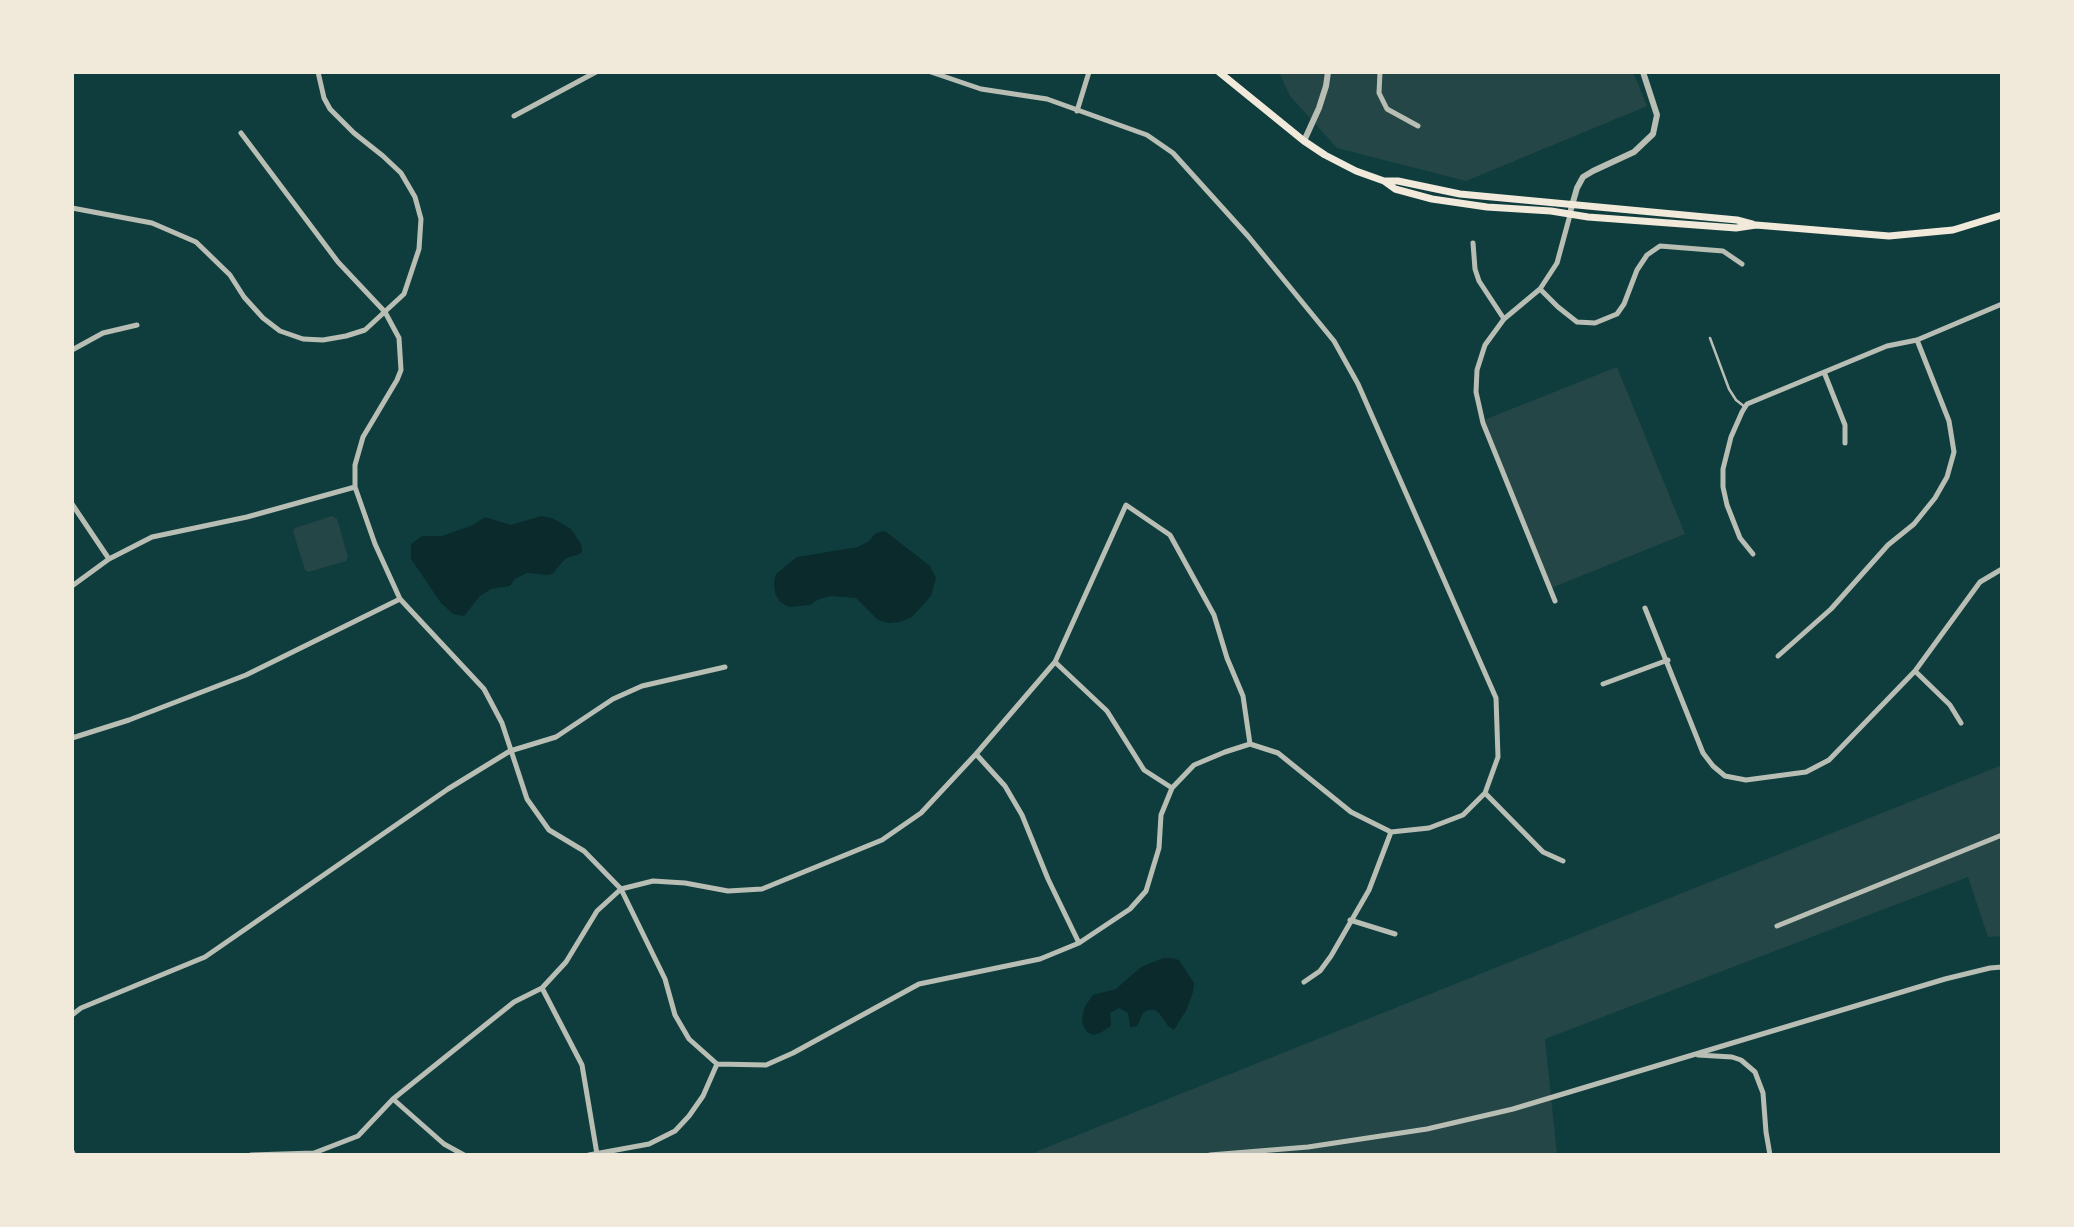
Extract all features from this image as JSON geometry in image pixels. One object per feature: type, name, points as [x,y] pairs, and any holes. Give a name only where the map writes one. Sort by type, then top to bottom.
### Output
[{"type":"main road","points":[[1219,72],[1304,141],[1356,172],[1384,181],[1398,181],[1460,194],[1737,220],[1756,225],[1871,236],[1906,236],[1953,230],[2002,215]]},
{"type":"main road","points":[[1384,181],[1395,189],[1432,199],[1570,215],[1736,228],[1756,225]]},
{"type":"street","points":[[72,208],[152,223],[195,242],[230,275],[244,297],[263,318],[280,331],[303,339],[323,340],[365,330],[404,295],[419,249],[421,219],[415,197],[401,173],[354,134],[330,109],[324,98],[318,72]]},
{"type":"street","points":[[514,116],[596,72]]},
{"type":"street","points":[[241,133],[338,262],[385,313],[400,338],[401,370],[363,437],[355,465],[355,487],[375,544],[400,599],[484,689],[502,723],[527,799],[549,830],[584,851],[621,889],[665,979],[675,1015],[689,1039],[717,1065],[766,1065],[919,984],[1040,959],[1079,943],[1130,909],[1146,891],[1159,848],[1161,816],[1172,788],[1195,765],[1250,744],[1278,753],[1351,811],[1391,832],[1429,828],[1462,815],[1485,793],[1498,757],[1496,698],[1347,363],[1334,341],[1248,236],[1173,153],[1147,135],[1047,99],[981,89],[931,72]]},
{"type":"street","points":[[1077,111],[1089,72]]},
{"type":"street","points":[[1304,141],[1322,97],[1328,72]]},
{"type":"street","points":[[1380,72],[1379,93],[1387,109],[1418,125]]},
{"type":"street","points":[[1555,601],[1479,410],[1477,370],[1485,345],[1504,318],[1540,289],[1558,263],[1572,204],[1583,177],[1634,152],[1653,134],[1657,115],[1643,72]]},
{"type":"street","points":[[1473,243],[1479,281],[1504,318]]},
{"type":"street","points":[[1540,289],[1577,322],[1595,323],[1617,314],[1624,304],[1637,270],[1647,255],[1660,246],[1723,251],[1742,264]]},
{"type":"street","points":[[1752,554],[1741,538],[1727,505],[1723,487],[1723,468],[1731,437],[1745,407],[1755,400],[1887,346],[1917,340],[2002,304]]},
{"type":"street","points":[[72,350],[103,333],[136,325]]},
{"type":"street","points":[[1778,656],[1831,609],[1888,545],[1914,524],[1936,499],[1947,477],[1954,452],[1949,421],[1917,340]]},
{"type":"street","points":[[1824,372],[1845,425],[1845,443]]},
{"type":"street","points":[[72,586],[109,559],[152,537],[247,517],[355,487]]},
{"type":"street","points":[[72,504],[109,559]]},
{"type":"street","points":[[251,1155],[314,1154],[358,1136],[393,1099],[514,1002],[542,988],[566,962],[597,911],[621,889],[653,881],[685,883],[728,891],[762,889],[882,840],[920,813],[976,754],[1055,662],[1126,505],[1170,536],[1214,615],[1242,696],[1250,744]]},
{"type":"street","points":[[1645,608],[1703,753],[1725,776],[1746,780],[1806,772],[1829,760],[1915,671],[1980,582],[2002,569]]},
{"type":"street","points":[[72,738],[129,720],[246,675],[400,599]]},
{"type":"street","points":[[1603,684],[1668,660]]},
{"type":"street","points":[[1055,662],[1107,711],[1144,770],[1172,788]]},
{"type":"street","points":[[72,1015],[81,1008],[205,957],[448,789],[510,751],[556,737],[613,699],[642,686],[726,667]]},
{"type":"street","points":[[1915,671],[1950,705],[1961,723]]},
{"type":"street","points":[[976,754],[1005,786],[1022,815],[1048,879],[1079,943]]},
{"type":"street","points":[[1485,793],[1543,852],[1563,860]]},
{"type":"street","points":[[1304,982],[1320,971],[1368,890],[1391,832]]},
{"type":"street","points":[[1777,926],[2002,835]]},
{"type":"street","points":[[1350,920],[1395,934]]},
{"type":"street","points":[[1210,1155],[1308,1147],[1427,1129],[1513,1109],[1945,979],[2002,967]]},
{"type":"street","points":[[542,988],[582,1065],[597,1154]]},
{"type":"street","points":[[1694,1054],[1732,1057],[1741,1060],[1755,1072],[1763,1093],[1770,1155]]},
{"type":"street","points":[[589,1155],[649,1144],[674,1131],[690,1116],[703,1096],[717,1065]]},
{"type":"street","points":[[393,1099],[444,1144],[464,1155]]},
{"type":"lane","points":[[1710,338],[1729,388],[1736,400],[1745,407]]},
{"type":"shaded area","points":[[1279,72],[1633,72],[1647,106],[1466,181],[1337,148],[1290,96]]},
{"type":"shaded area","points":[[1617,367],[1685,534],[1551,588],[1484,420]]},
{"type":"shaded area","points":[[332,516],[337,519],[348,557],[346,561],[308,572],[305,570],[293,531]]},
{"type":"shaded area","points":[[541,516],[552,518],[571,529],[581,544],[580,554],[566,558],[552,574],[527,573],[515,579],[510,586],[491,589],[480,596],[464,616],[453,614],[441,603],[411,559],[411,544],[422,536],[442,536],[473,525],[485,517],[511,525]]},
{"type":"shaded area","points":[[885,531],[930,566],[936,578],[931,596],[912,617],[889,623],[878,620],[856,598],[831,596],[810,605],[789,607],[780,602],[775,593],[776,574],[797,557],[858,547],[876,533]]},
{"type":"shaded area","points":[[2002,765],[2002,936],[1988,937],[1968,877],[1545,1039],[1557,1155],[1028,1155]]},
{"type":"shaded area","points":[[1163,958],[1179,960],[1194,983],[1187,1009],[1174,1030],[1155,1010],[1143,1013],[1137,1026],[1130,1027],[1128,1013],[1119,1008],[1110,1013],[1111,1026],[1093,1035],[1087,1032],[1082,1018],[1085,1006],[1093,995],[1116,989],[1141,967]]}]
